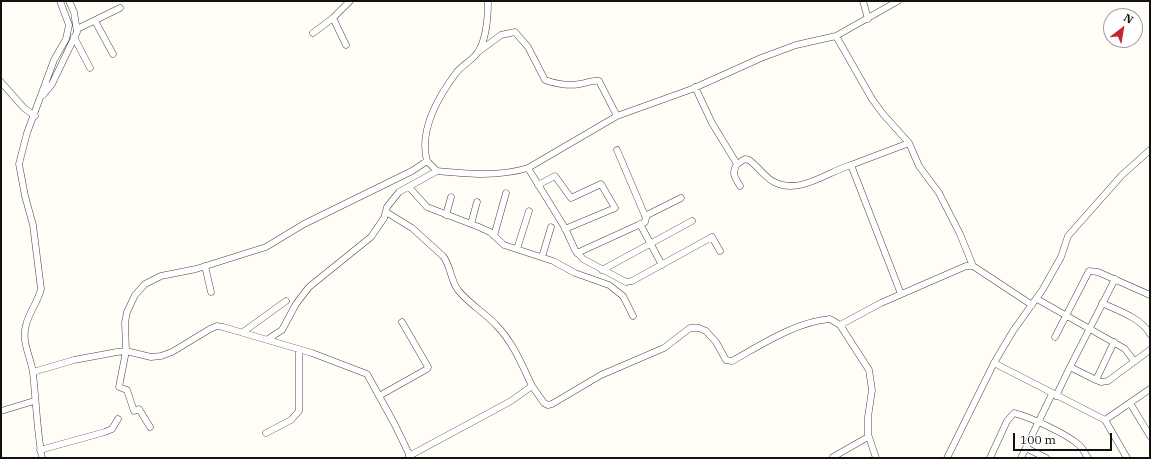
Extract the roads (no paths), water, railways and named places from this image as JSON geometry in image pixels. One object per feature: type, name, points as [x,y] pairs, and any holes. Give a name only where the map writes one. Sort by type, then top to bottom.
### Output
[{"type":"street","points":[[42,458],[34,401],[33,372],[24,337],[26,325],[39,298],[41,289],[33,225],[25,196],[19,164],[21,152],[54,60],[66,39],[69,26],[60,1]]},
{"type":"street","points":[[40,98],[52,84],[74,37],[77,29],[70,3],[77,1]]},
{"type":"street","points":[[313,33],[333,18],[350,1]]},
{"type":"street","points":[[478,52],[488,19],[488,1]]},
{"type":"street","points":[[863,1],[868,19]]},
{"type":"street","points":[[268,339],[282,330],[296,304],[309,287],[371,237],[386,212],[387,206],[399,192],[437,171],[492,174],[512,173],[528,168],[617,116],[695,87],[761,58],[796,45],[836,36],[898,1]]},
{"type":"street","points":[[77,29],[120,8]]},
{"type":"street","points":[[333,18],[346,45]]},
{"type":"street","points":[[95,21],[113,54]]},
{"type":"street","points":[[437,171],[427,160],[423,148],[424,136],[436,107],[456,73],[478,52],[501,35],[515,32],[528,47],[545,80],[569,85],[594,80],[599,81],[617,116]]},
{"type":"street","points":[[836,36],[872,99],[883,114],[909,143],[919,166],[946,206],[974,266],[1032,306]]},
{"type":"street","points":[[74,37],[90,68]]},
{"type":"street","points":[[1,82],[24,108],[35,116]]},
{"type":"street","points":[[695,87],[712,123],[737,164]]},
{"type":"street","points":[[740,186],[733,174],[733,170],[737,164],[745,159],[749,160],[774,182],[796,186],[816,180],[909,143]]},
{"type":"street","points":[[577,253],[645,222],[645,216],[617,150]]},
{"type":"street","points":[[947,458],[958,439],[994,363],[1013,332],[1032,306],[1061,257],[1068,236],[1122,175],[1150,150]]},
{"type":"street","points":[[150,427],[139,408],[134,411],[127,390],[119,387],[126,352],[125,322],[130,303],[135,295],[152,279],[205,266],[266,247],[304,224],[412,171],[427,160]]},
{"type":"street","points":[[851,165],[901,294]]},
{"type":"street","points":[[528,168],[565,229],[577,253],[583,259],[626,282],[662,265],[712,237],[720,251]]},
{"type":"street","points":[[538,185],[556,176],[571,198],[601,184],[615,208],[565,229]]},
{"type":"street","points":[[409,187],[427,207],[471,224],[494,236],[504,245],[553,261],[575,273],[609,285],[623,296],[633,316]]},
{"type":"street","points":[[494,236],[506,193]]},
{"type":"street","points":[[446,215],[451,197]]},
{"type":"street","points":[[645,216],[681,198]]},
{"type":"street","points":[[471,224],[477,202]]},
{"type":"street","points":[[386,212],[412,228],[443,256],[448,262],[450,274],[456,288],[467,301],[498,326],[519,358],[532,386],[544,403],[548,405],[601,375],[664,348],[690,328],[699,328],[706,331],[716,342],[728,362],[805,325],[830,319],[840,325],[870,370],[872,390],[868,417],[868,437],[876,458]]},
{"type":"street","points":[[517,249],[529,212]]},
{"type":"street","points":[[602,270],[692,221]]},
{"type":"street","points":[[640,224],[662,265]]},
{"type":"street","points":[[542,257],[551,227]]},
{"type":"street","points":[[205,266],[211,292]]},
{"type":"street","points":[[840,325],[901,294],[961,267],[974,266]]},
{"type":"street","points":[[1055,337],[1089,271],[1098,272],[1115,278],[1150,295]]},
{"type":"street","points":[[1021,458],[1038,423],[1070,367],[1115,278]]},
{"type":"street","points":[[1036,299],[1125,349],[1134,362]]},
{"type":"street","points":[[243,332],[286,302]]},
{"type":"street","points":[[1102,303],[1136,320],[1146,327],[1150,334]]},
{"type":"street","points":[[379,396],[427,369],[428,367],[402,322]]},
{"type":"street","points":[[33,372],[74,360],[126,352],[151,357],[166,354],[216,326],[243,332],[361,371],[371,379],[410,457],[511,401],[532,386]]},
{"type":"street","points":[[1096,380],[1114,342]]},
{"type":"street","points":[[266,433],[291,420],[299,411],[299,350]]},
{"type":"street","points":[[1070,367],[1101,382],[1108,381],[1150,350]]},
{"type":"street","points":[[994,363],[1105,420],[1127,458]]},
{"type":"street","points":[[1105,420],[1150,389]]},
{"type":"street","points":[[1,411],[34,401]]},
{"type":"street","points":[[1130,403],[1149,432]]},
{"type":"street","points":[[990,458],[1012,414],[1018,414],[1038,423],[1079,445],[1088,458]]},
{"type":"street","points":[[40,450],[105,432],[112,429],[118,419]]},
{"type":"street","points":[[833,456],[868,437]]},
{"type":"street","points":[[1026,448],[1046,458]]}]
